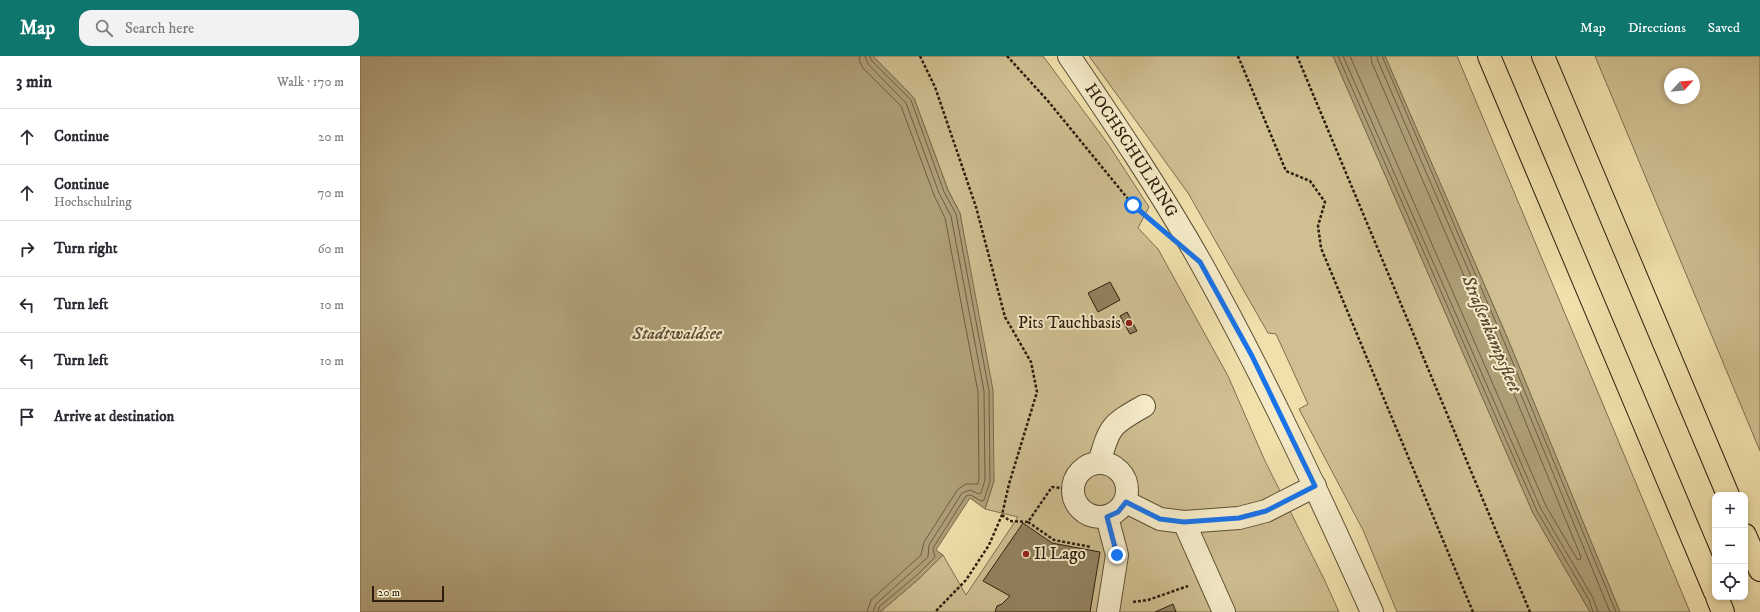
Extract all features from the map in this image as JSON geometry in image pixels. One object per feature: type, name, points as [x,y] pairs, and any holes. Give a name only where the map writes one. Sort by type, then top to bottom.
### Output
[{"type":"highway","points":[[1489,56],[1712,585]]},
{"type":"highway","points":[[1543,56],[1727,492]]},
{"type":"highway","points":[[1748,541],[1760,570]]},
{"type":"highway","points":[[1718,600],[1723,612]]},
{"type":"street","name":"HOCHSCHULRING","points":[[1069,56],[1130,146],[1200,262],[1252,356],[1315,486],[1372,612]]},
{"type":"street","points":[[1099,463],[1107,434],[1114,425],[1144,406]]},
{"type":"street","points":[[1099,463],[1109,464],[1119,470],[1125,479],[1128,489],[1126,502],[1118,512],[1107,517],[1097,517],[1087,514],[1080,508],[1074,499],[1073,489],[1075,479],[1081,471],[1089,465],[1099,463]]},
{"type":"street","points":[[1126,502],[1160,519],[1184,522],[1239,518],[1266,511],[1315,486]]},
{"type":"street","points":[[1107,517],[1117,555],[1109,608]]},
{"type":"street","points":[[1184,522],[1224,612]]},
{"type":"path","points":[[920,56],[935,87],[976,207],[1005,317],[1031,362],[1037,392],[1009,484],[1002,515],[989,545],[966,580],[935,612]]},
{"type":"path","points":[[1007,56],[1048,101],[1133,205],[1144,214]]},
{"type":"path","points":[[1238,56],[1286,171],[1310,181],[1325,202],[1318,226],[1321,248],[1474,612]]},
{"type":"path","points":[[1297,56],[1530,612]]},
{"type":"path","points":[[1028,522],[1052,487],[1073,489]]},
{"type":"path","points":[[1002,515],[1010,521],[1028,522],[1054,540],[1093,547],[1114,545]]},
{"type":"path","points":[[1109,608],[1148,600],[1209,578]]},
{"type":"shaded area","points":[[873,56],[1043,56],[1108,144],[1149,207],[1138,228],[1158,249],[1228,376],[1265,461],[1339,612],[880,612],[921,577],[943,555],[966,595],[1018,517],[985,509],[994,481],[960,213],[948,190],[914,98]]},
{"type":"shaded area","points":[[1089,56],[1333,56],[1533,513],[1590,612],[1397,612],[1363,530],[1299,409],[1308,404],[1276,334],[1268,333],[1188,193]]},
{"type":"shaded area","points":[[1385,56],[1457,56],[1690,612],[1620,612],[1507,337]]},
{"type":"shaded area","points":[[1595,56],[1760,56],[1760,451]]},
{"type":"water","name":"Stadtwaldsee","points":[[360,56],[873,56],[914,98],[948,190],[960,213],[993,390],[994,481],[985,509],[970,498],[936,550],[943,555],[921,577],[880,612],[360,612]]},
{"type":"water","name":"Straßenkampsfleet","points":[[1333,56],[1385,56],[1507,337],[1620,612],[1590,612],[1533,513]]},
{"type":"building","points":[[1110,282],[1120,300],[1098,312],[1088,293]]},
{"type":"building","name":"Pits Tauchbasis","points":[[1127,312],[1137,331],[1130,334],[1120,316]]},
{"type":"building","points":[[1023,523],[1052,543],[1100,552],[1090,612],[995,612],[997,606],[1002,604],[1010,596],[983,581]]},
{"type":"building","points":[[1173,604],[1176,612],[1155,612]]},
{"type":"place","name":"Pits Tauchbasis","points":[[1129,323]]},
{"type":"place","name":"Il Lago","points":[[1026,554]]},
{"type":"route","points":[[1117,555],[1107,517],[1118,512],[1126,502],[1160,519],[1184,522],[1239,518],[1266,511],[1315,486],[1252,356],[1200,262],[1133,205]]}]
